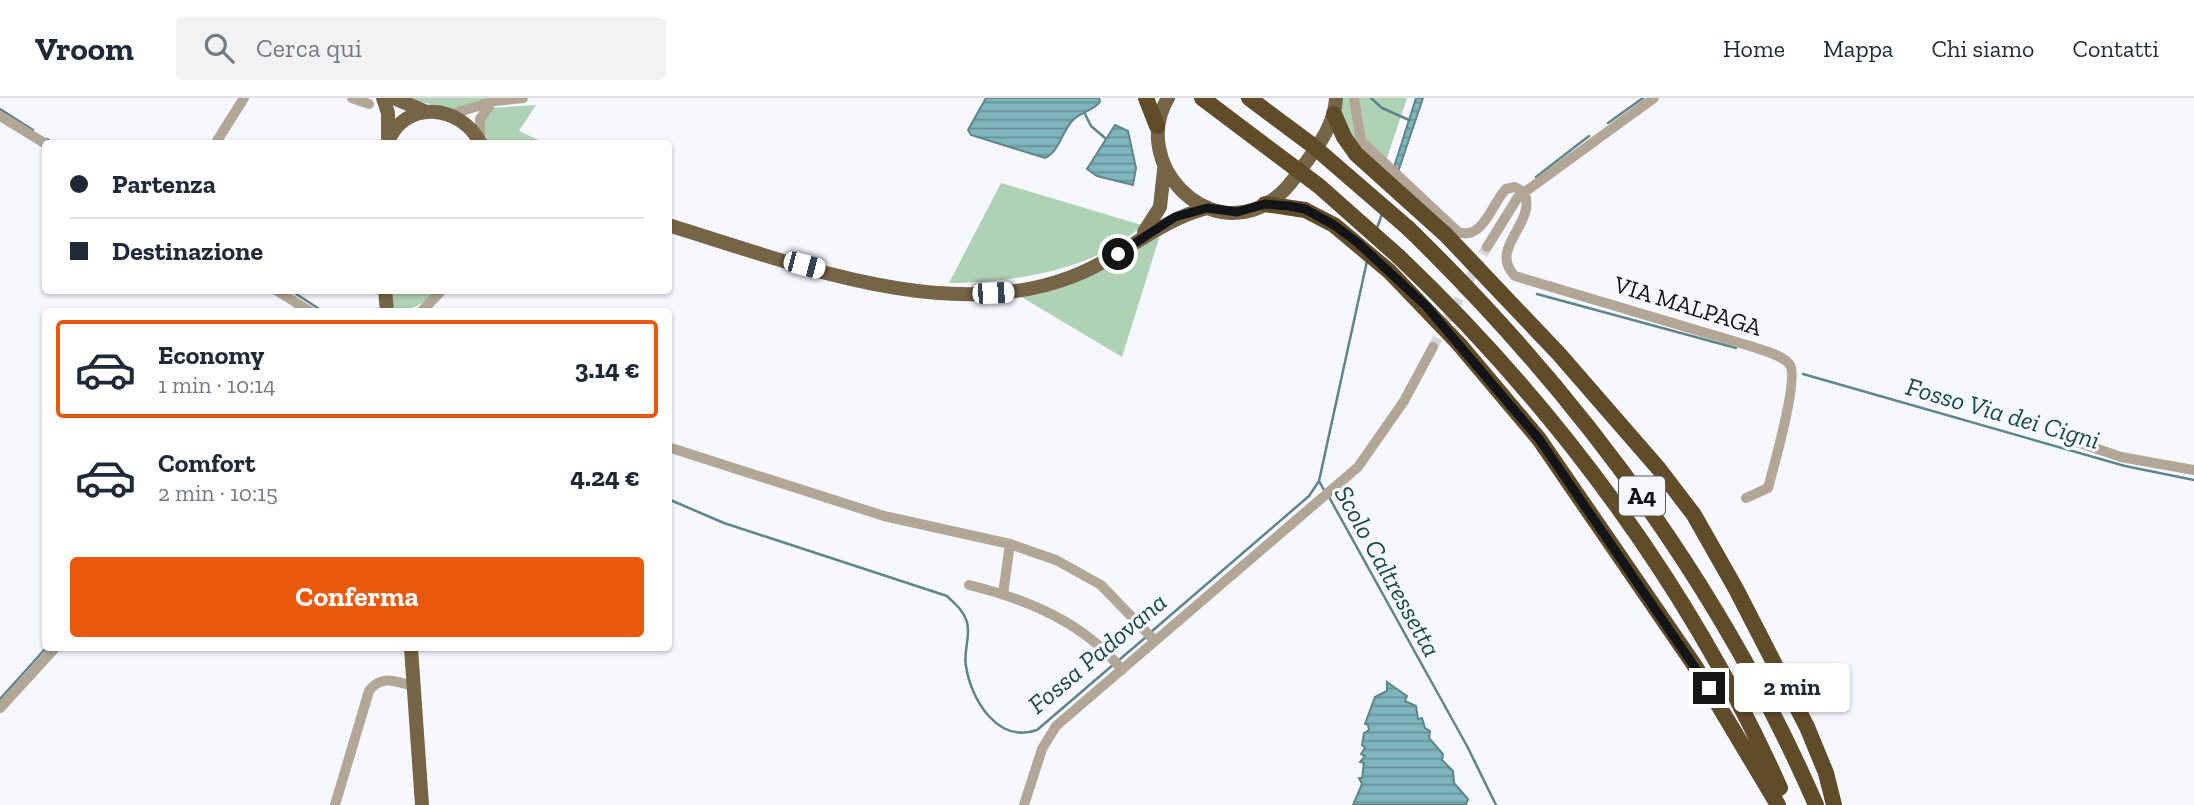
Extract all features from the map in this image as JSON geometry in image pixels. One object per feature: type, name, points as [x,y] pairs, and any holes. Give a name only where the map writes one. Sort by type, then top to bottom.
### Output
[{"type":"highway","points":[[1146,98],[1157,126]]},
{"type":"highway","name":"A4","points":[[1202,98],[1319,186],[1398,256],[1514,377],[1630,526],[1704,641],[1787,805]]},
{"type":"highway","name":"A4","points":[[1250,98],[1312,145],[1408,228],[1534,358],[1649,504],[1744,657],[1816,805]]},
{"type":"highway","points":[[1335,106],[1347,142],[1379,166],[1402,188],[1559,354],[1659,469],[1694,515],[1736,589],[1807,727],[1826,773],[1834,805]]},
{"type":"highway","points":[[1265,204],[1305,209],[1358,243],[1426,306],[1539,439],[1695,666],[1778,805]]},
{"type":"main road","points":[[383,98],[388,113],[388,140]]},
{"type":"main road","points":[[394,98],[424,111],[452,114],[474,130],[479,140]]},
{"type":"main road","points":[[1168,98],[1157,126],[1158,152],[1164,169],[1182,193],[1207,208]]},
{"type":"main road","points":[[672,226],[862,281],[940,293],[1011,293],[1072,277],[1130,247],[1175,217],[1207,208],[1237,212],[1265,204],[1290,183],[1320,142],[1335,106]]},
{"type":"main road","points":[[389,140],[403,121],[424,111]]},
{"type":"main road","points":[[1130,247],[1158,214],[1164,169]]},
{"type":"main road","points":[[411,651],[422,805]]},
{"type":"street","points":[[218,140],[244,98]]},
{"type":"street","points":[[352,98],[369,104]]},
{"type":"street","points":[[452,114],[495,101],[523,98]]},
{"type":"street","points":[[1354,98],[1361,141],[1379,166]]},
{"type":"street","points":[[1488,247],[1508,209],[1524,192],[1654,98]]},
{"type":"street","points":[[480,140],[480,119],[495,101]]},
{"type":"street","points":[[0,116],[42,142]]},
{"type":"street","points":[[1402,188],[1451,228],[1464,234],[1477,230],[1503,190],[1515,187],[1524,192]]},
{"type":"street","name":"VIA MALPAGA","points":[[1524,192],[1528,207],[1526,215],[1506,253],[1507,266],[1515,276],[1750,346],[1786,361],[1791,366],[1785,419],[1768,488],[1746,498]]},
{"type":"street","points":[[280,294],[295,308]]},
{"type":"street","points":[[425,308],[438,294]]},
{"type":"street","points":[[1024,805],[1037,762],[1051,733],[1118,665],[1334,489],[1371,452],[1433,347]]},
{"type":"street","points":[[2071,440],[2121,457],[2194,470]]},
{"type":"street","points":[[672,448],[884,516],[1010,544],[1083,573],[1101,585],[1151,637]]},
{"type":"street","points":[[1003,594],[1010,544]]},
{"type":"street","points":[[969,585],[1003,594],[1055,615],[1118,665]]},
{"type":"street","points":[[0,708],[52,651]]},
{"type":"street","points":[[335,805],[369,691],[380,680],[386,679],[414,686]]},
{"type":"green space","points":[[399,98],[494,98],[460,110]]},
{"type":"green space","points":[[1338,98],[1407,98],[1381,176],[1344,131]]},
{"type":"green space","points":[[536,105],[519,131],[538,140],[485,140],[482,125],[491,108]]},
{"type":"green space","points":[[1001,183],[1142,225],[1102,253],[1052,271],[1025,277],[949,283]]},
{"type":"green space","points":[[1161,232],[1122,357],[1018,295]]},
{"type":"green space","points":[[388,294],[433,294],[412,308],[393,308],[389,303]]},
{"type":"water","points":[[986,98],[1099,98],[1100,102],[1072,121],[1057,147],[1045,158],[971,135],[968,130]]},
{"type":"water","points":[[1416,98],[1423,98],[1398,172],[1394,167]]},
{"type":"water","points":[[1115,125],[1128,131],[1136,168],[1133,185],[1097,176],[1087,169]]},
{"type":"water","points":[[1387,682],[1407,696],[1405,701],[1416,706],[1418,719],[1422,718],[1425,728],[1430,731],[1429,738],[1443,754],[1442,760],[1453,771],[1454,783],[1468,799],[1466,805],[1353,805],[1362,784],[1359,778],[1362,778],[1364,763],[1360,762],[1365,756],[1361,754],[1365,748],[1362,745],[1364,733],[1369,730],[1365,724],[1375,697],[1387,691]]},
{"type":"waterway","points":[[1371,98],[1382,108],[1409,120]]},
{"type":"waterway","points":[[1608,123],[1643,98]]},
{"type":"waterway","name":"Fossa Padovana","points":[[0,109],[33,130]]},
{"type":"waterway","points":[[1085,114],[1091,126],[1105,138]]},
{"type":"waterway","points":[[1536,177],[1589,136]]},
{"type":"waterway","name":"Scolo Caltressetta","points":[[1377,228],[1382,214]]},
{"type":"waterway","name":"Scolo Caltressetta","points":[[1325,492],[1319,481],[1367,261]]},
{"type":"waterway","name":"Fossa Padovana","points":[[296,294],[318,308]]},
{"type":"waterway","name":"Fosso Via dei Cigni","points":[[1537,294],[1736,348]]},
{"type":"waterway","name":"Fosso Via dei Cigni","points":[[1803,374],[2125,466],[2194,480]]},
{"type":"waterway","name":"Fossa Padovana","points":[[1151,632],[1309,496],[1319,481]]},
{"type":"waterway","name":"Scolo Caltressetta","points":[[1329,497],[1467,746],[1496,805]]},
{"type":"waterway","name":"Fossa Padovana","points":[[672,501],[724,523],[947,596],[966,618],[968,633],[965,660],[969,679],[980,705],[999,725],[1010,731],[1023,733],[1037,730],[1114,664]]},
{"type":"waterway","name":"Fossa Padovana","points":[[1119,660],[1146,637]]},
{"type":"waterway","points":[[0,699],[43,651]]},
{"type":"tunnel","points":[[1433,347],[1487,247]]},
{"type":"route","points":[[1118,254],[1175,217],[1207,208],[1237,212],[1265,204],[1289,206],[1305,209],[1334,225],[1390,271],[1426,306],[1539,439],[1709,688]]}]
